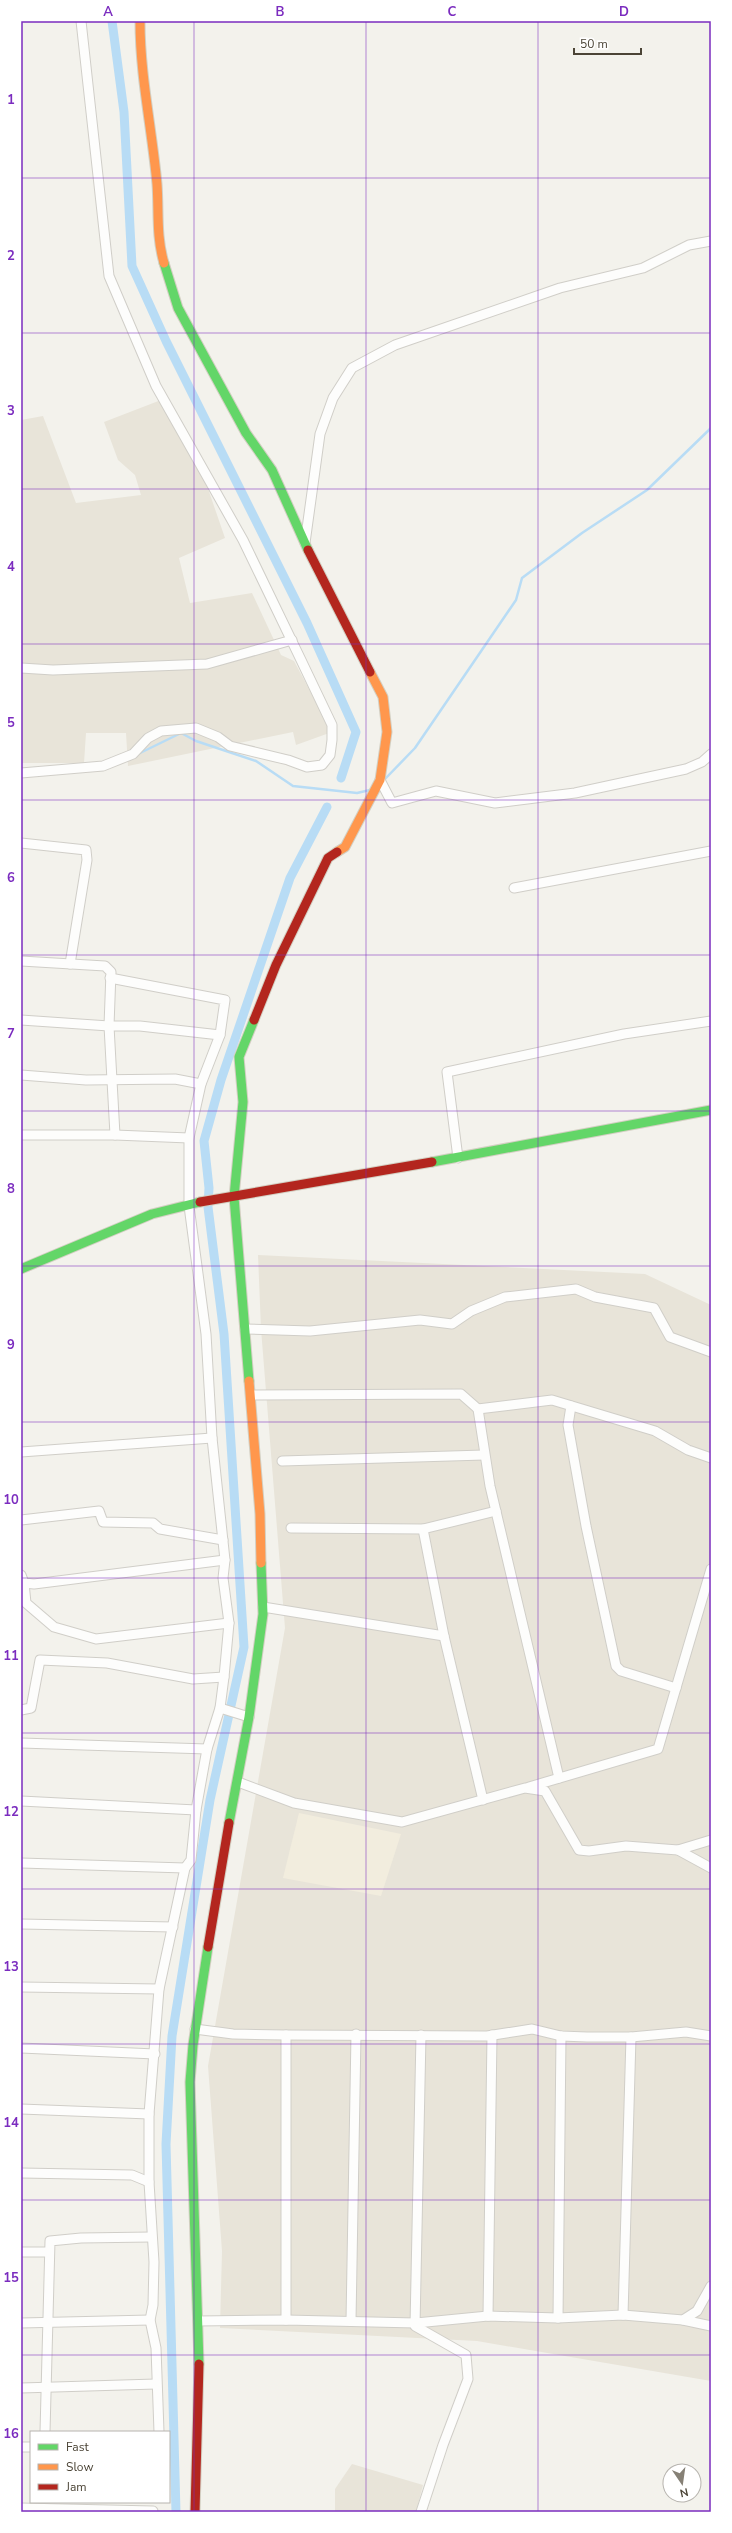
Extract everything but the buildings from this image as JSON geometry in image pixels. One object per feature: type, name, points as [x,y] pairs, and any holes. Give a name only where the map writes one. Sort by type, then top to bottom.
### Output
[{"type":"street","points":[[21,773],[102,766],[133,754],[148,738],[161,731],[196,728],[218,736],[230,746],[288,760],[307,767],[322,765],[330,755],[332,725],[243,540],[156,386],[109,276],[81,21]]},
{"type":"street","points":[[140,21],[140,58],[157,186],[158,243],[178,308],[246,433],[272,470],[305,544],[383,697],[388,732],[380,780],[345,847],[328,858],[276,965],[239,1057],[243,1102],[234,1198],[260,1514],[263,1608],[249,1717],[195,2029],[190,2082],[199,2367],[195,2512]]},
{"type":"street","points":[[305,544],[320,434],[333,398],[352,368],[394,345],[560,288],[643,268],[689,245],[711,240]]},
{"type":"street","points":[[21,668],[53,670],[207,664],[292,640]]},
{"type":"street","points":[[380,780],[392,803],[436,791],[495,803],[575,793],[686,769],[702,762],[711,754]]},
{"type":"street","points":[[21,843],[86,850],[87,860],[70,964]]},
{"type":"street","points":[[514,888],[711,851]]},
{"type":"street","points":[[21,962],[105,966],[111,972],[109,1026],[113,1079],[114,1135]]},
{"type":"street","points":[[110,978],[225,1000],[220,1035],[200,1084],[189,1138],[189,1206],[206,1334],[212,1438],[225,1560],[223,1578],[230,1623],[220,1708],[207,1749],[196,1810],[191,1860],[185,1868],[159,1989],[149,2114],[149,2182],[154,2269],[153,2305],[150,2320],[156,2348],[156,2384],[159,2431]]},
{"type":"street","points":[[21,1020],[109,1026],[140,1026],[220,1035]]},
{"type":"street","points":[[458,1158],[447,1072],[624,1034],[711,1021]]},
{"type":"street","points":[[21,1074],[86,1080],[175,1079],[200,1084]]},
{"type":"street","points":[[21,1269],[152,1214],[189,1206],[203,1201],[234,1198],[458,1158],[711,1110]]},
{"type":"street","points":[[21,1135],[114,1135],[189,1138]]},
{"type":"street","points":[[245,1329],[310,1331],[420,1320],[452,1324],[471,1311],[505,1297],[576,1289],[595,1297],[654,1308],[670,1337],[711,1352]]},
{"type":"street","points":[[250,1395],[461,1394],[478,1409],[484,1455],[496,1511],[559,1778]]},
{"type":"street","points":[[478,1409],[552,1400],[655,1431],[688,1450],[711,1458]]},
{"type":"street","points":[[571,1406],[568,1425],[586,1526],[616,1666],[621,1671],[676,1688]]},
{"type":"street","points":[[21,1452],[212,1438]]},
{"type":"street","points":[[282,1461],[484,1455]]},
{"type":"street","points":[[21,1520],[99,1510],[103,1522],[153,1523],[160,1529],[223,1540]]},
{"type":"street","points":[[291,1528],[423,1529],[496,1511]]},
{"type":"street","points":[[423,1529],[444,1636],[483,1800]]},
{"type":"street","points":[[225,1560],[23,1579],[26,1603],[54,1628],[96,1639],[230,1623]]},
{"type":"street","points":[[238,1782],[294,1803],[402,1822],[658,1749],[711,1569]]},
{"type":"street","points":[[263,1608],[444,1636]]},
{"type":"street","points":[[21,1710],[32,1708],[40,1660],[106,1663],[193,1679],[224,1677]]},
{"type":"street","points":[[220,1708],[249,1717]]},
{"type":"street","points":[[21,1743],[207,1749]]},
{"type":"street","points":[[525,1788],[545,1791],[579,1850],[589,1851],[626,1846],[678,1850],[711,1840]]},
{"type":"street","points":[[21,1801],[196,1810]]},
{"type":"street","points":[[678,1850],[711,1868]]},
{"type":"street","points":[[21,1863],[185,1868]]},
{"type":"street","points":[[21,1924],[173,1927]]},
{"type":"street","points":[[21,1987],[159,1989]]},
{"type":"street","points":[[195,2029],[233,2034],[492,2035],[532,2028],[561,2036],[631,2037],[686,2032],[711,2036]]},
{"type":"street","points":[[351,2321],[356,2034]]},
{"type":"street","points":[[286,2035],[286,2320]]},
{"type":"street","points":[[421,2035],[415,2326],[466,2355],[468,2379],[443,2445],[421,2512]]},
{"type":"street","points":[[488,2316],[492,2035]]},
{"type":"street","points":[[558,2318],[561,2036]]},
{"type":"street","points":[[623,2315],[631,2037]]},
{"type":"street","points":[[21,2048],[155,2054]]},
{"type":"street","points":[[21,2109],[149,2114]]},
{"type":"street","points":[[21,2173],[132,2175],[149,2182]]},
{"type":"street","points":[[45,2431],[48,2252],[50,2241],[81,2238],[152,2237]]},
{"type":"street","points":[[21,2252],[48,2252]]},
{"type":"street","points":[[683,2320],[697,2311],[711,2286]]},
{"type":"street","points":[[198,2322],[286,2320],[416,2323],[488,2316],[558,2318],[623,2315],[683,2320],[711,2326]]},
{"type":"street","points":[[21,2323],[150,2320]]},
{"type":"street","points":[[21,2388],[156,2384]]},
{"type":"street","points":[[21,2508],[153,2508]]},
{"type":"shaded area","points":[[161,400],[205,480],[225,538],[179,558],[190,603],[252,593],[281,655],[294,661],[332,732],[296,745],[293,732],[128,766],[126,733],[86,733],[84,763],[21,763],[21,420],[43,416],[76,503],[141,495],[135,475],[118,460],[104,422]]},
{"type":"shaded area","points":[[258,1255],[645,1274],[711,1305],[711,2381],[477,2341],[220,2328],[222,2251],[208,2066],[285,1628],[261,1329]]},
{"type":"shaded area","points":[[299,1813],[401,1834],[381,1896],[283,1878]]},
{"type":"shaded area","points":[[352,2464],[423,2485],[416,2512],[335,2512],[335,2489]]},
{"type":"waterway","points":[[112,21],[124,112],[132,266],[166,341],[307,623],[356,732],[341,778]]},
{"type":"waterway","points":[[385,779],[415,748],[516,600],[522,578],[582,533],[647,490],[711,428]]},
{"type":"waterway","points":[[138,754],[181,733],[196,741],[256,761],[293,786],[357,793],[370,790]]},
{"type":"waterway","points":[[176,2512],[166,2144],[172,2036],[210,1800],[244,1647],[224,1334],[208,1207],[209,1188],[204,1141],[221,1080],[290,878],[327,807]]},
{"type":"traffic: fast","points":[[164,263],[178,308],[246,433],[272,470],[308,550]]},
{"type":"traffic: fast","points":[[249,1381],[234,1197],[243,1102],[239,1057],[254,1020]]},
{"type":"traffic: fast","points":[[432,1162],[711,1110]]},
{"type":"traffic: fast","points":[[21,1269],[152,1214],[200,1202]]},
{"type":"traffic: fast","points":[[229,1823],[249,1717],[263,1614],[261,1563]]},
{"type":"traffic: fast","points":[[199,2364],[190,2082],[193,2045],[208,1947]]},
{"type":"traffic: slow","points":[[140,21],[142,62],[155,163],[159,233],[161,253],[164,263]]},
{"type":"traffic: slow","points":[[337,852],[345,847],[380,780],[387,732],[383,697],[370,672]]},
{"type":"traffic: slow","points":[[249,1381],[260,1514],[261,1563]]},
{"type":"traffic: jam","points":[[308,550],[370,672]]},
{"type":"traffic: jam","points":[[254,1020],[276,965],[328,858],[337,852]]},
{"type":"traffic: jam","points":[[200,1202],[432,1162]]},
{"type":"traffic: jam","points":[[208,1947],[229,1823]]},
{"type":"traffic: jam","points":[[195,2512],[199,2364]]}]
